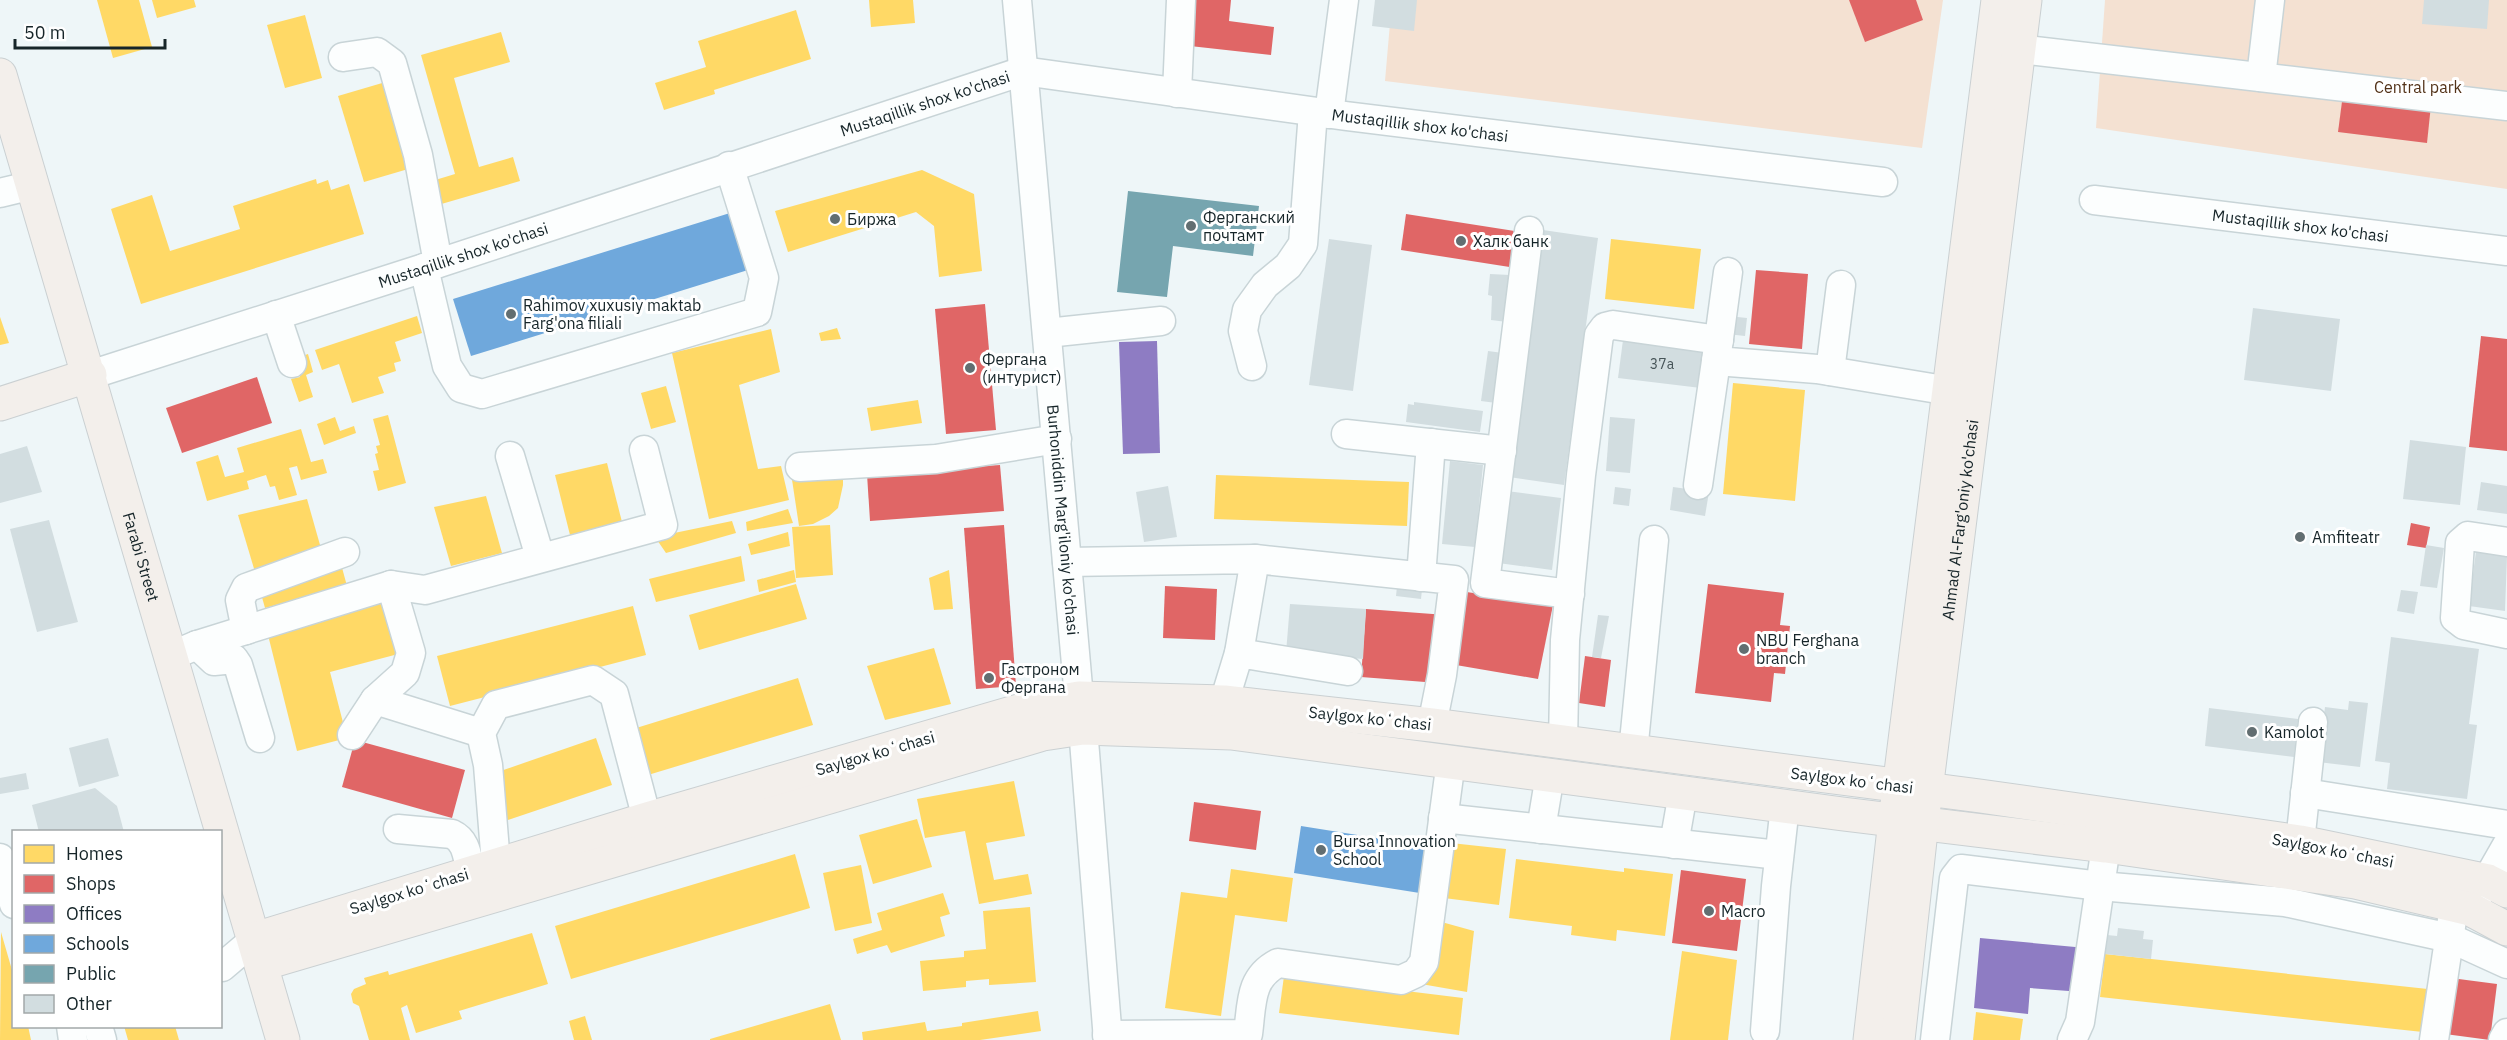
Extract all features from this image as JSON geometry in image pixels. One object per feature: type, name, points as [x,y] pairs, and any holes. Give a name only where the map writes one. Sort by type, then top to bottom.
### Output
[{"type":"main road","name":"Ahmad Al-Farg'oniy ko'chasi","points":[[1913,788],[1950,391],[1998,0]]},
{"type":"main road","name":"Ahmad Al-Farg'oniy ko'chasi","points":[[1870,1040],[1913,788],[2025,0]]},
{"type":"main road","name":"Farabi Street","points":[[0,75],[90,375],[184,650],[258,952],[283,1040]]},
{"type":"main road","name":"Mustaqillik shox ko'chasi","points":[[0,404],[90,375]]},
{"type":"main road","name":"Saylgox koʻchasi","points":[[258,952],[1043,734],[1081,713],[1224,702],[1432,725],[1913,788],[2300,842],[2498,886]]},
{"type":"main road","name":"Saylgox koʻchasi","points":[[258,952],[483,868],[1039,705],[1081,713],[1550,776],[2106,846],[2355,882],[2462,907],[2507,929]]},
{"type":"main road","name":"Ahmad Al-Farg'oniy ko'chasi","points":[[1898,1040],[1908,821]]},
{"type":"street","name":"Burhoniddin Marg'iloniy ko'chasi","points":[[1017,0],[1081,713],[1107,1037]]},
{"type":"street","points":[[1177,93],[1181,0]]},
{"type":"street","points":[[1252,366],[1243,331],[1246,310],[1265,285],[1288,266],[1303,244],[1321,113],[1344,0]]},
{"type":"street","points":[[2261,77],[2270,0]]},
{"type":"street","points":[[2019,49],[2507,106]]},
{"type":"street","points":[[343,57],[377,52],[392,63],[418,155],[431,266],[447,366],[461,388],[482,394],[757,312],[764,278],[729,166]]},
{"type":"street","name":"Mustaqillik shox ko'chasi","points":[[90,375],[431,266],[1023,71],[1321,113],[1883,182]]},
{"type":"street","points":[[0,193],[33,185]]},
{"type":"street","name":"Mustaqillik shox ko'chasi","points":[[2094,200],[2507,251]]},
{"type":"street","points":[[1485,583],[1528,231]]},
{"type":"street","points":[[1698,485],[1728,272]]},
{"type":"street","points":[[1830,371],[1841,285]]},
{"type":"street","points":[[276,315],[292,363]]},
{"type":"street","points":[[1047,333],[1161,321]]},
{"type":"street","points":[[1563,743],[1565,640],[1581,475],[1599,335],[1605,327],[1613,325],[1717,350],[1950,391]]},
{"type":"street","points":[[1346,434],[1502,451]]},
{"type":"street","points":[[800,467],[936,459],[1057,439]]},
{"type":"street","points":[[1421,578],[1431,443]]},
{"type":"street","points":[[184,650],[391,585],[425,590],[663,525],[644,450]]},
{"type":"street","points":[[510,456],[540,557]]},
{"type":"street","points":[[2507,542],[2468,536],[2460,543],[2455,618],[2464,625],[2507,634]]},
{"type":"street","points":[[1633,752],[1654,540]]},
{"type":"street","points":[[246,630],[240,600],[246,588],[345,552]]},
{"type":"street","points":[[1067,561],[1255,560],[1485,583],[1570,594]]},
{"type":"street","points":[[1224,702],[1239,653],[1255,560]]},
{"type":"street","points":[[1432,725],[1442,675],[1454,580]]},
{"type":"street","points":[[352,735],[375,700],[405,673],[411,653],[391,585]]},
{"type":"street","points":[[184,650],[214,661],[234,659],[238,665],[260,738]]},
{"type":"street","points":[[1239,653],[1348,671]]},
{"type":"street","points":[[483,868],[488,765],[481,733],[496,705],[593,680],[614,694],[647,819]]},
{"type":"street","points":[[375,700],[481,733]]},
{"type":"street","points":[[2300,842],[2313,722]]},
{"type":"street","points":[[1107,1037],[1248,1034],[1255,982],[1266,969],[1278,963],[1401,980],[1416,973],[1424,962],[1452,762]]},
{"type":"street","points":[[1541,829],[1550,776]]},
{"type":"street","points":[[1674,844],[1683,793]]},
{"type":"street","points":[[2305,793],[2507,825]]},
{"type":"street","points":[[1765,1031],[1785,806]]},
{"type":"street","points":[[1443,818],[1779,855]]},
{"type":"street","points":[[398,829],[452,834],[458,837],[483,868]]},
{"type":"street","points":[[2434,1040],[2450,938],[2462,907],[2498,886],[2507,845]]},
{"type":"street","points":[[2072,1040],[2080,1022],[2106,846]]},
{"type":"street","points":[[0,858],[12,897]]},
{"type":"street","points":[[1935,1040],[1954,878],[1961,869],[2100,886],[2285,902],[2450,938],[2507,964]]},
{"type":"street","points":[[222,967],[258,952]]},
{"type":"street","points":[[2503,1040],[2507,1033]]},
{"type":"green space","points":[[1392,0],[1943,0],[1922,148],[1385,81]]},
{"type":"green space","name":"Central park","points":[[2105,0],[2507,0],[2507,189],[2096,128]]},
{"type":"building: Homes","points":[[97,0],[139,0],[152,47],[113,58]]},
{"type":"building: Homes","points":[[152,0],[194,0],[196,7],[157,18]]},
{"type":"building: Homes","points":[[869,0],[913,0],[915,23],[871,27]]},
{"type":"building: Homes","points":[[796,10],[811,59],[714,90],[715,94],[664,110],[655,83],[706,67],[698,41]]},
{"type":"building: Homes","points":[[305,15],[322,78],[285,88],[267,25]]},
{"type":"building: Homes","points":[[501,32],[510,62],[454,78],[479,167],[513,157],[520,181],[438,205],[432,181],[455,174],[421,55]]},
{"type":"building: Homes","points":[[389,81],[415,167],[364,182],[338,96]]},
{"type":"building: Homes","name":"Биржа","points":[[922,170],[974,194],[982,271],[939,277],[934,226],[916,212],[788,252],[775,211]]},
{"type":"building: Homes","points":[[316,179],[317,184],[328,180],[331,190],[349,184],[364,234],[141,304],[111,209],[152,195],[170,251],[240,229],[233,206]]},
{"type":"building: Homes","points":[[1611,239],[1701,249],[1694,309],[1605,299]]},
{"type":"building: Homes","points":[[417,316],[422,333],[395,342],[401,361],[394,363],[396,371],[378,377],[384,393],[352,403],[339,364],[322,370],[315,350]]},
{"type":"building: Homes","points":[[0,317],[9,343],[0,345]]},
{"type":"building: Homes","points":[[837,328],[841,339],[821,341],[819,333]]},
{"type":"building: Homes","points":[[771,329],[780,372],[739,385],[758,469],[781,466],[789,500],[709,519],[672,353]]},
{"type":"building: Homes","points":[[308,354],[313,372],[306,375],[313,397],[299,402],[291,379],[300,377],[294,359]]},
{"type":"building: Homes","points":[[1733,383],[1805,390],[1795,501],[1723,494]]},
{"type":"building: Homes","points":[[666,386],[676,422],[651,429],[641,393]]},
{"type":"building: Homes","points":[[918,400],[922,423],[871,431],[867,408]]},
{"type":"building: Homes","points":[[388,415],[406,483],[378,491],[373,471],[379,470],[375,454],[378,453],[376,446],[380,445],[373,419]]},
{"type":"building: Homes","points":[[335,417],[340,431],[354,426],[356,433],[324,445],[317,424]]},
{"type":"building: Homes","points":[[301,429],[311,462],[323,459],[327,473],[301,480],[297,466],[289,468],[297,495],[279,500],[275,486],[270,487],[266,475],[247,481],[249,489],[207,501],[196,462],[218,455],[225,477],[244,472],[237,448]]},
{"type":"building: Homes","points":[[607,463],[622,522],[570,535],[555,475]]},
{"type":"building: Homes","points":[[843,470],[843,485],[838,508],[829,516],[813,524],[799,526],[791,473]]},
{"type":"building: Homes","points":[[1216,475],[1409,482],[1407,526],[1214,519]]},
{"type":"building: Homes","points":[[486,496],[502,553],[451,566],[434,507]]},
{"type":"building: Homes","points":[[307,499],[322,552],[255,572],[238,515]]},
{"type":"building: Homes","points":[[788,509],[793,523],[747,531],[746,522]]},
{"type":"building: Homes","points":[[732,521],[736,533],[666,553],[655,537]]},
{"type":"building: Homes","points":[[830,525],[833,575],[796,578],[792,527]]},
{"type":"building: Homes","points":[[788,532],[790,546],[751,555],[748,544]]},
{"type":"building: Homes","points":[[741,556],[745,581],[656,602],[649,579]]},
{"type":"building: Homes","points":[[341,564],[347,586],[265,608],[260,590]]},
{"type":"building: Homes","points":[[794,570],[796,582],[759,592],[757,580]]},
{"type":"building: Homes","points":[[949,570],[953,609],[934,610],[929,578]]},
{"type":"building: Homes","points":[[796,584],[807,619],[699,650],[689,615]]},
{"type":"building: Homes","points":[[388,601],[402,653],[330,672],[347,738],[297,751],[267,631]]},
{"type":"building: Homes","points":[[633,606],[646,655],[450,706],[437,656]]},
{"type":"building: Homes","points":[[934,648],[951,704],[885,720],[867,666]]},
{"type":"building: Homes","points":[[798,678],[813,725],[648,775],[633,729]]},
{"type":"building: Homes","points":[[596,738],[612,785],[505,821],[489,775]]},
{"type":"building: Homes","points":[[1014,781],[1025,836],[986,843],[994,880],[1028,874],[1032,894],[979,904],[965,831],[925,838],[917,799]]},
{"type":"building: Homes","points":[[917,819],[932,867],[873,884],[859,835]]},
{"type":"building: Homes","points":[[1451,843],[1506,849],[1499,905],[1444,898]]},
{"type":"building: Homes","points":[[795,854],[810,908],[571,979],[555,926]]},
{"type":"building: Homes","points":[[1516,859],[1624,872],[1624,868],[1673,874],[1665,936],[1617,930],[1616,941],[1571,935],[1572,926],[1509,918]]},
{"type":"building: Homes","points":[[861,865],[872,923],[835,931],[823,873]]},
{"type":"building: Homes","points":[[1231,869],[1293,878],[1287,922],[1235,915],[1221,1016],[1165,1008],[1181,892],[1227,898]]},
{"type":"building: Homes","points":[[943,893],[950,914],[940,917],[945,936],[891,953],[887,945],[857,954],[853,939],[882,930],[877,913]]},
{"type":"building: Homes","points":[[1030,907],[1036,982],[989,985],[989,979],[966,981],[966,987],[923,991],[920,961],[964,957],[964,951],[986,949],[983,911]]},
{"type":"building: Homes","points":[[1438,921],[1474,931],[1467,992],[1421,984]]},
{"type":"building: Homes","points":[[1,932],[12,970],[12,1028],[28,1028],[31,1040],[0,1040]]},
{"type":"building: Homes","points":[[532,933],[548,984],[459,1011],[462,1019],[416,1033],[407,1005],[401,1008],[410,1040],[369,1040],[359,1006],[353,1003],[351,994],[354,989],[366,984],[364,978],[388,971],[389,975]]},
{"type":"building: Homes","points":[[1682,951],[1737,960],[1728,1040],[1670,1040]]},
{"type":"building: Homes","points":[[2105,954],[2437,990],[2432,1033],[2100,997]]},
{"type":"building: Homes","points":[[1284,976],[1463,998],[1459,1035],[1279,1013]]},
{"type":"building: Homes","points":[[830,1004],[841,1040],[710,1040],[710,1039]]},
{"type":"building: Homes","points":[[1038,1011],[1041,1031],[980,1040],[863,1040],[862,1032],[925,1022],[927,1031]]},
{"type":"building: Homes","points":[[1976,1012],[2023,1019],[2020,1040],[1973,1040]]},
{"type":"building: Homes","points":[[585,1016],[592,1040],[574,1040],[569,1021]]},
{"type":"building: Homes","points":[[125,1028],[176,1028],[179,1040],[128,1040]]},
{"type":"building: Shops","points":[[1195,0],[1231,0],[1229,21],[1274,27],[1271,55],[1190,46]]},
{"type":"building: Shops","points":[[1849,0],[1916,0],[1923,20],[1865,42]]},
{"type":"building: Shops","points":[[2343,94],[2431,105],[2427,143],[2338,132]]},
{"type":"building: Shops","name":"Халк банк","points":[[1406,214],[1521,232],[1516,268],[1401,250]]},
{"type":"building: Shops","points":[[1756,270],[1808,274],[1802,349],[1749,344]]},
{"type":"building: Shops","points":[[985,304],[996,430],[946,434],[935,309]]},
{"type":"building: Shops","points":[[2481,336],[2507,339],[2507,451],[2469,447]]},
{"type":"building: Shops","points":[[257,377],[272,423],[182,453],[166,408]]},
{"type":"building: Shops","points":[[1000,465],[1004,511],[870,521],[867,474]]},
{"type":"building: Shops","points":[[2411,523],[2430,527],[2426,548],[2407,545]]},
{"type":"building: Shops","points":[[1004,525],[1016,686],[976,689],[964,528]]},
{"type":"building: Shops","name":"NBU Ferghana branch","points":[[1708,584],[1784,593],[1780,625],[1790,626],[1785,674],[1774,673],[1771,702],[1695,693]]},
{"type":"building: Shops","points":[[1165,586],[1217,589],[1215,640],[1163,638]]},
{"type":"building: Shops","points":[[1460,591],[1553,605],[1538,679],[1450,664]]},
{"type":"building: Shops","points":[[1366,609],[1446,615],[1438,683],[1361,677]]},
{"type":"building: Shops","points":[[1585,656],[1611,660],[1605,707],[1579,703]]},
{"type":"building: Shops","points":[[355,740],[465,770],[452,818],[342,787]]},
{"type":"building: Shops","points":[[1194,802],[1261,811],[1256,850],[1189,841]]},
{"type":"building: Shops","name":"Macro","points":[[1681,870],[1746,879],[1737,951],[1672,943]]},
{"type":"building: Shops","points":[[2451,978],[2497,984],[2490,1040],[2445,1034]]},
{"type":"building: Offices","points":[[1157,341],[1160,453],[1123,454],[1119,342]]},
{"type":"building: Offices","points":[[1980,938],[2086,948],[2082,992],[2030,988],[2028,1014],[1974,1008]]},
{"type":"building: Schools","points":[[730,213],[748,270],[471,356],[453,299]]},
{"type":"building: Schools","points":[[1301,826],[1433,847],[1426,894],[1294,873]]},
{"type":"building: Public","name":"Ферганский почтамт","points":[[1128,191],[1259,206],[1253,256],[1173,246],[1167,297],[1117,292]]},
{"type":"building: Other","points":[[1375,0],[1417,0],[1414,31],[1372,26]]},
{"type":"building: Other","points":[[2424,0],[2489,0],[2487,29],[2422,24]]},
{"type":"building: Other","points":[[1536,229],[1598,238],[1564,485],[1502,476]]},
{"type":"building: Other","points":[[1329,239],[1372,245],[1353,391],[1309,385]]},
{"type":"building: Other","points":[[1490,274],[1510,275],[1507,322],[1491,320],[1492,296],[1488,295]]},
{"type":"building: Other","points":[[2253,308],[2340,319],[2331,391],[2244,380]]},
{"type":"building: Other","points":[[1728,316],[1747,318],[1745,336],[1727,334]]},
{"type":"building: Other","points":[[1623,340],[1706,351],[1701,388],[1618,378]]},
{"type":"building: Other","points":[[1488,351],[1503,353],[1496,403],[1481,401]]},
{"type":"building: Other","points":[[1414,402],[1483,411],[1480,432],[1406,422],[1408,404],[1414,405]]},
{"type":"building: Other","points":[[1610,417],[1635,419],[1630,473],[1606,471]]},
{"type":"building: Other","points":[[2410,440],[2466,447],[2460,505],[2403,499]]},
{"type":"building: Other","points":[[27,446],[42,492],[0,503],[0,454]]},
{"type":"building: Other","points":[[1450,461],[1483,465],[1475,547],[1442,544]]},
{"type":"building: Other","points":[[2481,482],[2507,486],[2507,514],[2477,510]]},
{"type":"building: Other","points":[[1168,486],[1177,537],[1144,542],[1136,492]]},
{"type":"building: Other","points":[[1615,487],[1631,489],[1629,506],[1613,504]]},
{"type":"building: Other","points":[[1673,487],[1709,492],[1705,516],[1670,510]]},
{"type":"building: Other","points":[[1507,491],[1561,498],[1552,570],[1498,563]]},
{"type":"building: Other","points":[[49,520],[78,622],[37,632],[10,529]]},
{"type":"building: Other","points":[[2426,545],[2444,548],[2437,588],[2420,586]]},
{"type":"building: Other","points":[[2476,551],[2507,556],[2505,611],[2469,606]]},
{"type":"building: Other","points":[[1398,577],[1423,580],[1421,599],[1396,596]]},
{"type":"building: Other","points":[[2401,590],[2418,592],[2414,614],[2397,611]]},
{"type":"building: Other","points":[[1290,604],[1366,609],[1363,659],[1286,653]]},
{"type":"building: Other","points":[[1598,615],[1609,616],[1601,658],[1592,657]]},
{"type":"building: Other","points":[[2391,637],[2479,649],[2469,724],[2477,725],[2467,799],[2387,789],[2390,763],[2375,761]]},
{"type":"building: Other","points":[[2349,701],[2368,703],[2360,767],[2318,762],[2325,707],[2348,710]]},
{"type":"building: Other","name":"Kamolot","points":[[2209,708],[2298,719],[2294,757],[2205,746]]},
{"type":"building: Other","points":[[108,738],[119,776],[79,787],[69,748]]},
{"type":"building: Other","points":[[26,773],[29,789],[0,794],[0,778]]},
{"type":"building: Other","points":[[95,788],[117,806],[123,830],[38,830],[32,805]]},
{"type":"building: Other","points":[[2118,928],[2144,931],[2143,939],[2153,940],[2151,959],[2105,954],[2107,935],[2117,936]]},
{"type":"place","name":"Биржа","points":[[835,219]]},
{"type":"place","name":"Ферганский почтамт","points":[[1191,226]]},
{"type":"place","name":"Халк банк","points":[[1461,241]]},
{"type":"place","name":"Rahimov xuxusiy maktab Farg'ona filiali","points":[[511,314]]},
{"type":"place","name":"Фергана (интурист)","points":[[970,368]]},
{"type":"place","name":"Amfiteatr","points":[[2300,537]]},
{"type":"place","name":"NBU Ferghana branch","points":[[1744,649]]},
{"type":"place","name":"Гастроном Фергана","points":[[989,678]]},
{"type":"place","name":"Kamolot","points":[[2252,732]]},
{"type":"place","name":"Bursa Innovation School","points":[[1321,850]]},
{"type":"place","name":"Macro","points":[[1709,911]]}]
